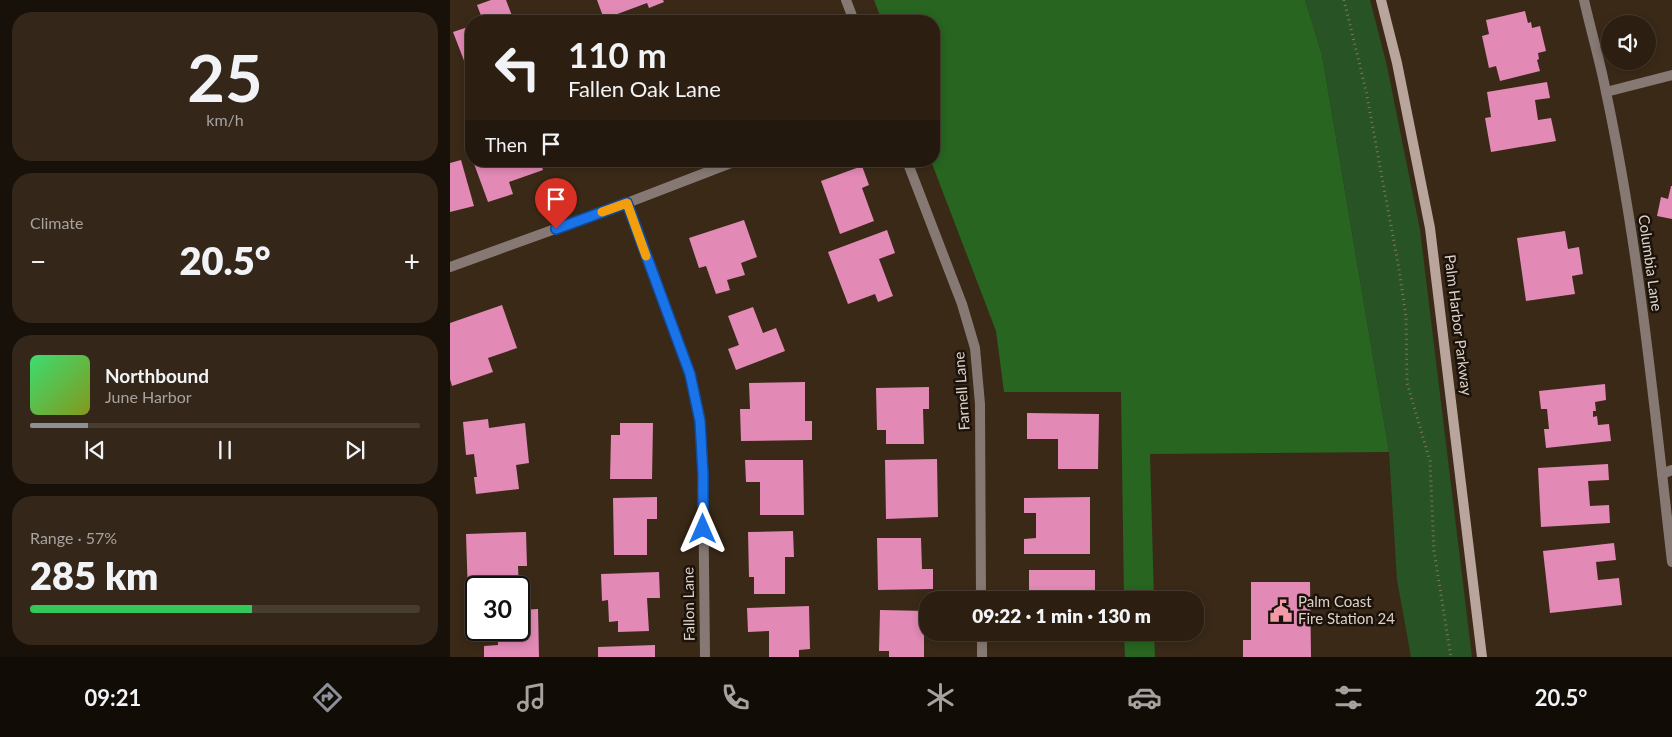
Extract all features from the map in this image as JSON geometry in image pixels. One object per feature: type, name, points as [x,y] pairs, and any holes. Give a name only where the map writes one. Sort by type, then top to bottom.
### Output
[{"type":"street","points":[[846,0],[852,15]]},
{"type":"street","name":"Palm Harbor Parkway","points":[[1381,0],[1398,63],[1430,228],[1482,657]]},
{"type":"street","name":"Columbia Lane","points":[[1584,0],[1606,92],[1638,278],[1667,472],[1672,562]]},
{"type":"street","points":[[1606,92],[1672,75]]},
{"type":"street","points":[[450,267],[720,167]]},
{"type":"street","name":"Farnell Lane","points":[[909,167],[962,304],[977,364],[980,404],[982,591]]},
{"type":"street","name":"Fallon Lane","points":[[627,203],[690,374],[700,421],[703,474],[705,657]]},
{"type":"street","points":[[982,641],[982,657]]},
{"type":"path","points":[[1344,0],[1366,91],[1399,269],[1406,317],[1407,383],[1430,461],[1434,551],[1451,657]]},
{"type":"green space","points":[[874,0],[1305,0],[1322,55],[1389,452],[1150,454],[1154,591],[1124,591],[1121,392],[1004,392],[996,331],[933,167],[940,167],[940,15],[880,15]]},
{"type":"green space","points":[[1305,0],[1370,0],[1387,66],[1420,230],[1472,657],[1411,657],[1397,580],[1389,452],[1322,55]]},
{"type":"green space","points":[[1124,641],[1154,641],[1155,657],[1125,657]]},
{"type":"building","points":[[491,0],[506,0],[512,15],[481,15],[477,5]]},
{"type":"building","points":[[597,0],[663,0],[664,2],[649,8],[647,3],[615,15],[603,15]]},
{"type":"building","points":[[1525,11],[1528,23],[1531,22],[1532,28],[1540,26],[1546,51],[1538,53],[1539,59],[1537,60],[1540,71],[1500,81],[1496,66],[1489,68],[1482,36],[1489,34],[1486,20]]},
{"type":"building","points":[[465,28],[465,63],[453,32]]},
{"type":"building","points":[[1547,82],[1550,98],[1535,100],[1538,120],[1551,118],[1556,141],[1491,152],[1485,118],[1491,117],[1487,92]]},
{"type":"building","points":[[461,160],[474,206],[450,212],[450,163]]},
{"type":"building","points":[[475,167],[542,167],[543,170],[509,182],[513,194],[488,202]]},
{"type":"building","points":[[862,167],[869,185],[862,188],[874,221],[840,234],[821,181]]},
{"type":"building","points":[[1671,186],[1672,219],[1657,216],[1661,197],[1668,199]]},
{"type":"building","points":[[744,220],[757,257],[741,263],[745,275],[727,280],[730,290],[716,294],[706,266],[699,268],[689,238]]},
{"type":"building","points":[[887,230],[895,253],[879,259],[893,296],[878,302],[875,294],[848,304],[828,252]]},
{"type":"building","points":[[1565,231],[1568,249],[1579,247],[1583,274],[1572,276],[1575,294],[1526,301],[1517,238]]},
{"type":"building","points":[[502,305],[517,348],[488,358],[493,372],[452,386],[450,379],[450,323]]},
{"type":"building","points":[[753,307],[763,333],[776,328],[785,351],[736,370],[728,349],[739,345],[728,316]]},
{"type":"building","points":[[805,382],[805,421],[812,421],[812,440],[741,441],[740,409],[750,409],[749,383]]},
{"type":"building","points":[[1605,384],[1606,400],[1595,402],[1596,411],[1593,411],[1593,417],[1597,416],[1598,425],[1609,424],[1611,441],[1546,448],[1544,429],[1549,429],[1547,409],[1541,409],[1539,391]]},
{"type":"building","points":[[929,387],[929,409],[923,409],[924,444],[886,444],[886,430],[877,430],[876,388]]},
{"type":"building","points":[[1027,413],[1099,414],[1098,469],[1058,469],[1058,439],[1027,439]]},
{"type":"building","points":[[488,419],[489,428],[525,423],[529,463],[516,465],[519,489],[476,494],[474,477],[477,477],[474,454],[466,455],[463,422]]},
{"type":"building","points":[[620,423],[653,423],[652,479],[610,479],[611,435],[620,435]]},
{"type":"building","points":[[937,459],[938,517],[886,519],[885,460]]},
{"type":"building","points":[[745,460],[803,460],[804,515],[760,515],[760,482],[746,482]]},
{"type":"building","points":[[1608,464],[1609,480],[1588,481],[1590,506],[1609,505],[1610,523],[1541,527],[1538,468]]},
{"type":"building","points":[[657,497],[657,519],[647,519],[647,555],[614,555],[613,498]]},
{"type":"building","points":[[1090,497],[1090,554],[1024,554],[1024,539],[1036,538],[1036,513],[1024,513],[1024,498]]},
{"type":"building","points":[[793,531],[794,557],[785,557],[785,594],[754,594],[754,577],[749,577],[748,532]]},
{"type":"building","points":[[526,532],[527,566],[518,566],[518,576],[467,576],[466,534]]},
{"type":"building","points":[[877,538],[921,538],[922,569],[933,569],[933,589],[878,590]]},
{"type":"building","points":[[1614,543],[1616,560],[1596,562],[1598,580],[1619,578],[1622,605],[1550,613],[1543,551]]},
{"type":"building","points":[[1029,570],[1095,570],[1095,591],[1029,591]]},
{"type":"building","points":[[659,572],[660,598],[647,598],[649,631],[618,632],[618,621],[609,622],[608,600],[602,601],[601,574]]},
{"type":"building","name":"Palm Coast Fire Station 24","points":[[1251,582],[1310,582],[1311,657],[1243,657],[1243,640],[1251,640]]},
{"type":"building","points":[[809,606],[810,649],[799,650],[799,657],[769,657],[769,631],[748,632],[747,608]]},
{"type":"building","points":[[530,609],[538,609],[539,657],[484,657],[484,646],[498,645],[498,641],[530,641]]},
{"type":"building","points":[[880,610],[919,611],[919,641],[924,641],[924,657],[889,657],[889,651],[879,651]]},
{"type":"building","points":[[655,645],[655,657],[598,657],[598,647]]},
{"type":"slow traffic","points":[[602,212],[627,203],[646,256]]},
{"type":"place","name":"Palm Coast Fire Station 24","points":[[1281,611]]},
{"type":"route","points":[[556,229],[627,203],[690,374],[700,421],[703,474],[703,529]]}]
